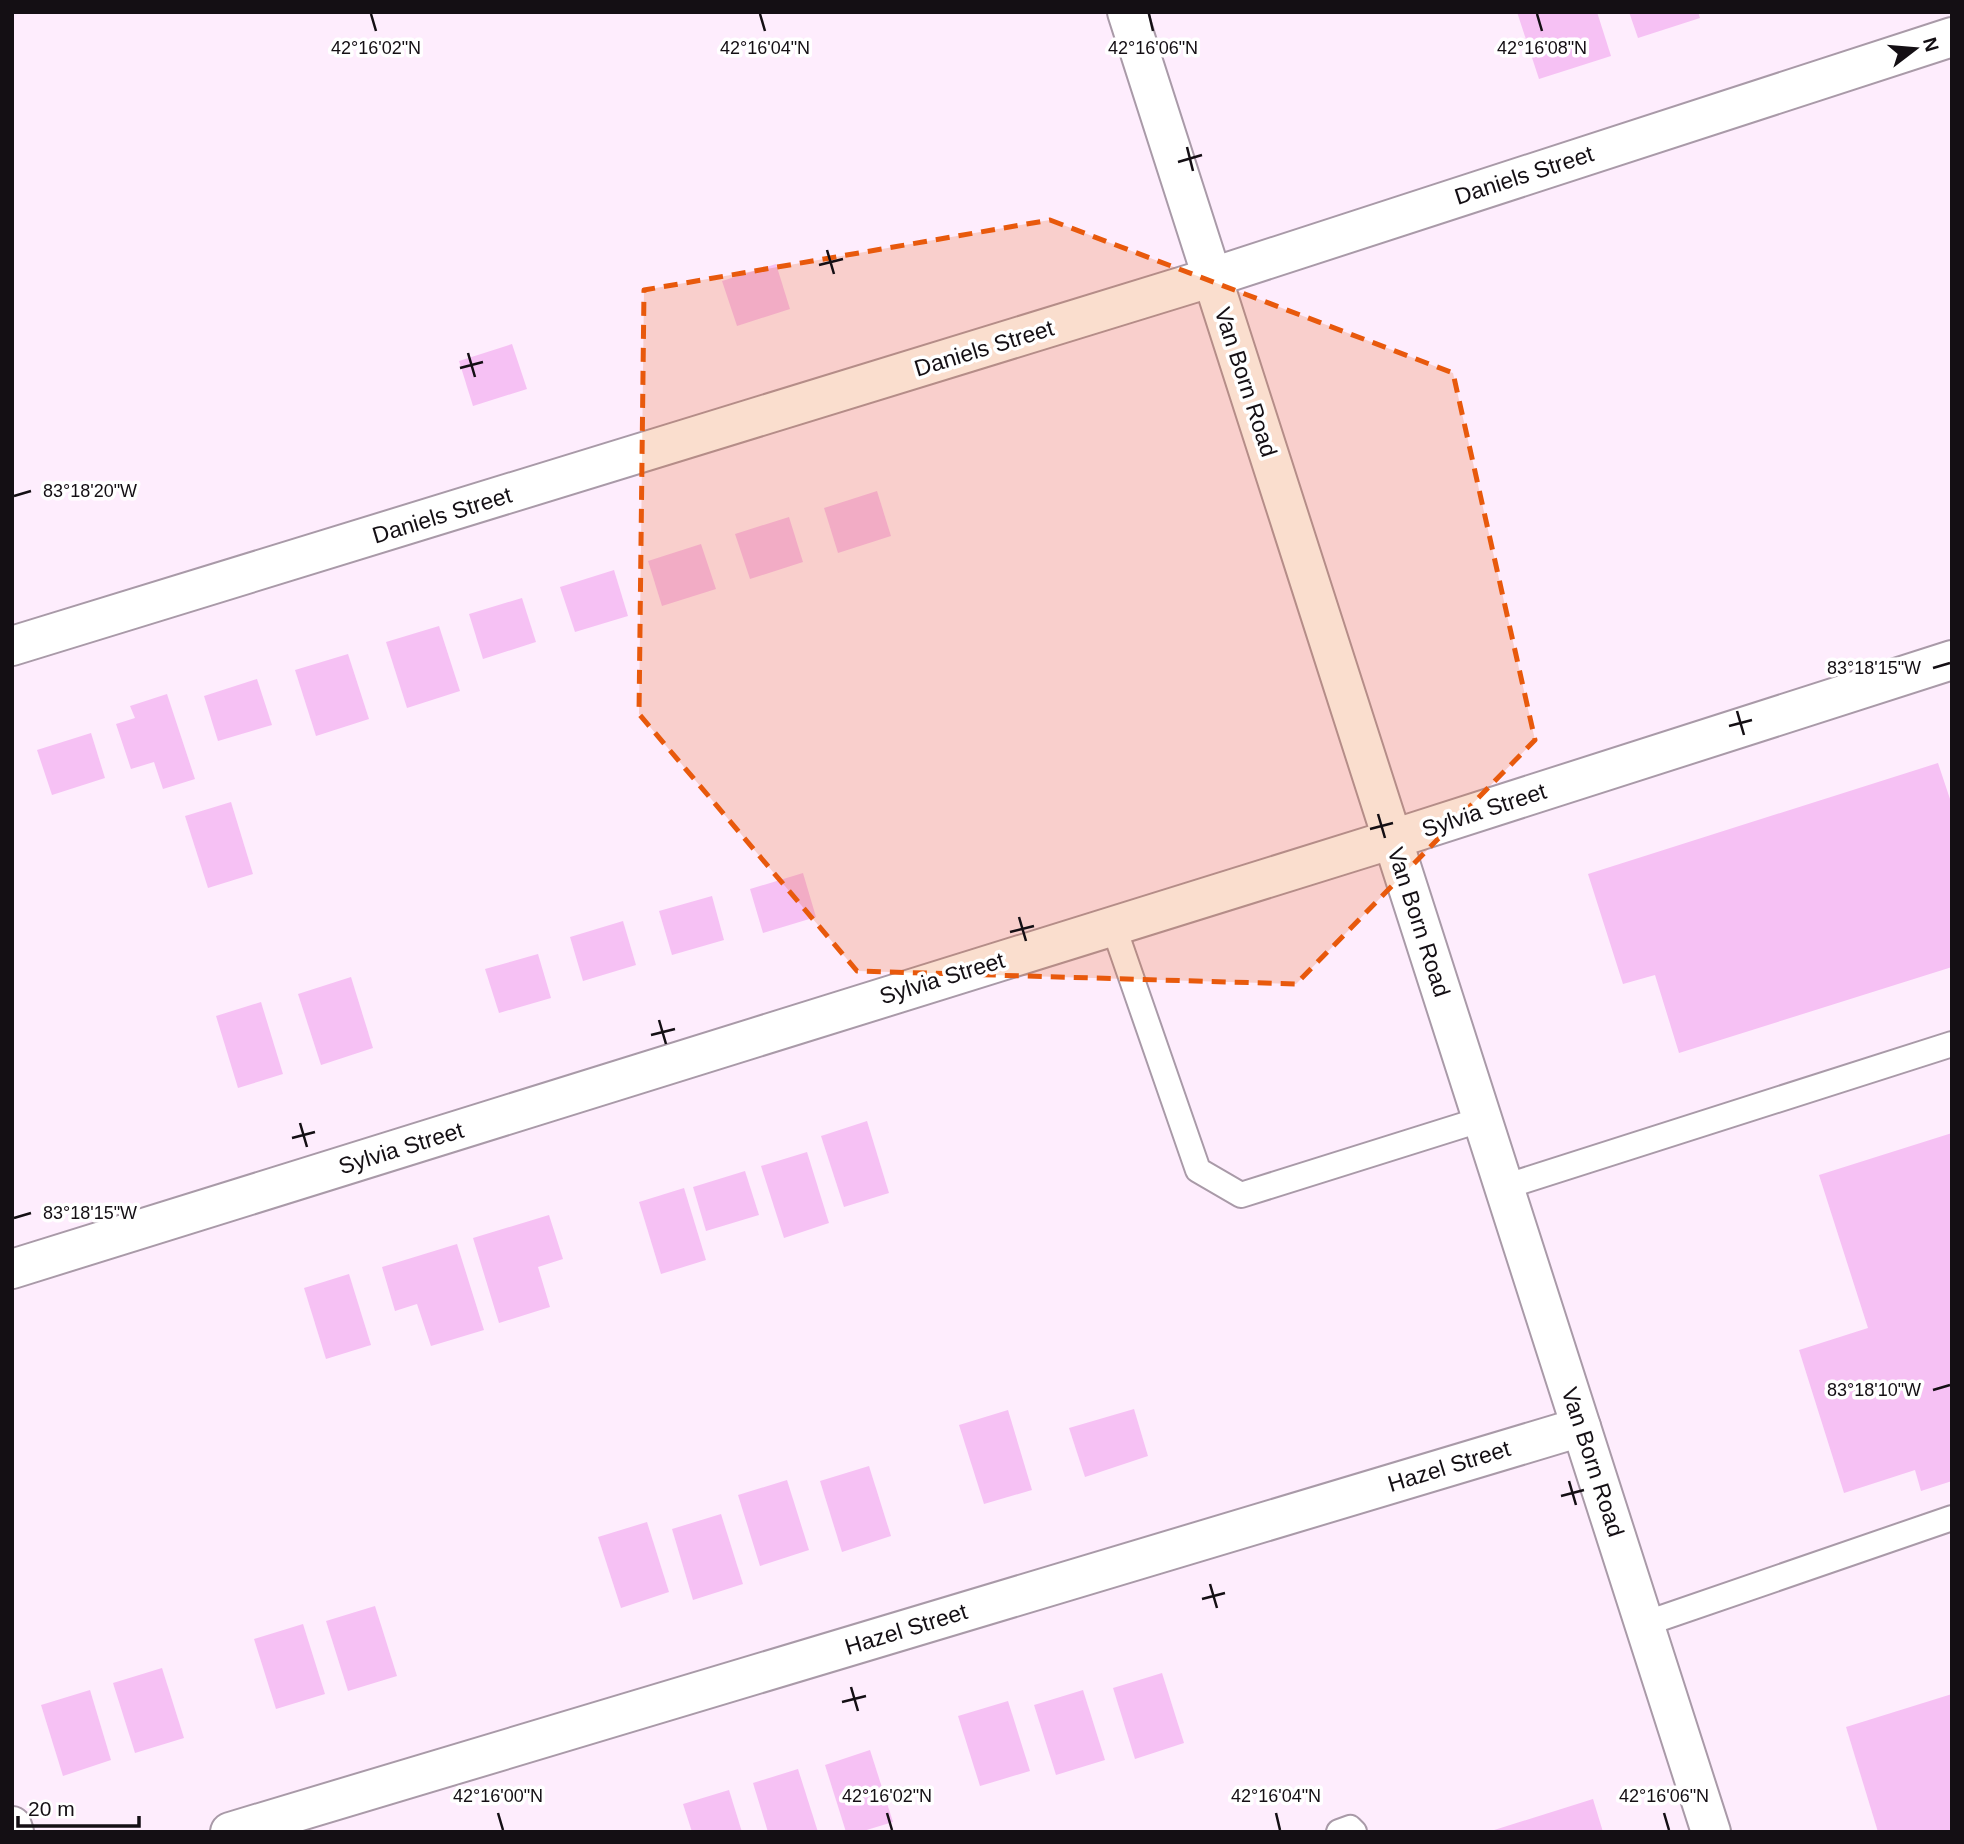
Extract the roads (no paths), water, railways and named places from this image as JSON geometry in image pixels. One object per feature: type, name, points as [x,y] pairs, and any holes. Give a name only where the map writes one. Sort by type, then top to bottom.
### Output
[{"type":"street","name":"Van Born Road","points":[[1127,12],[1711,1832]]},
{"type":"street","name":"Daniels Street","points":[[12,646],[1213,277],[1952,37]]},
{"type":"street","name":"Sylvia Street","points":[[12,1269],[1392,839],[1952,660]]},
{"type":"street","name":"Hazel Street","points":[[230,1832],[1581,1427]]},
{"type":"street","points":[[12,1826],[14,1832]]},
{"type":"lane","points":[[1113,925],[1198,1170],[1241,1195],[1483,1119]]},
{"type":"lane","points":[[1504,1187],[1952,1044]]},
{"type":"lane","points":[[1644,1624],[1952,1518]]},
{"type":"lane","points":[[1339,1832],[1350,1828],[1354,1832]]}]
